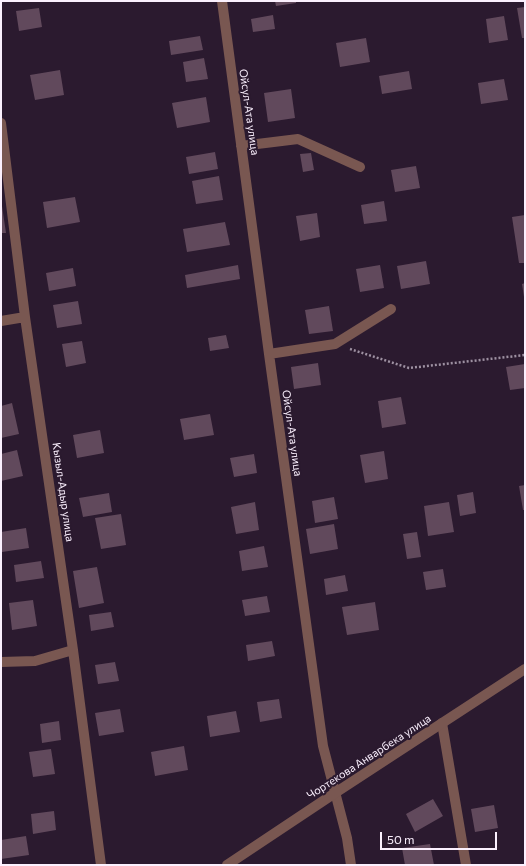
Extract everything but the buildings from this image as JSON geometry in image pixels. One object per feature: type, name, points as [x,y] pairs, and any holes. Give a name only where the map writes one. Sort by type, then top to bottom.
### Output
[{"type":"street","name":"Ойсул-Ата улица","points":[[222,1],[323,746],[347,838],[351,865]]},
{"type":"street","name":"Кызыл-Адыр улица","points":[[1,123],[25,317],[102,865]]},
{"type":"street","points":[[241,146],[298,139],[360,167]]},
{"type":"street","points":[[269,354],[335,344],[391,309]]},
{"type":"street","points":[[1,321],[25,317]]},
{"type":"street","points":[[1,662],[35,661],[73,650]]},
{"type":"street","name":"Чортекова Анварбека улица","points":[[226,865],[525,669]]},
{"type":"street","points":[[442,723],[466,865]]},
{"type":"path","points":[[335,344],[409,368],[525,355]]}]
